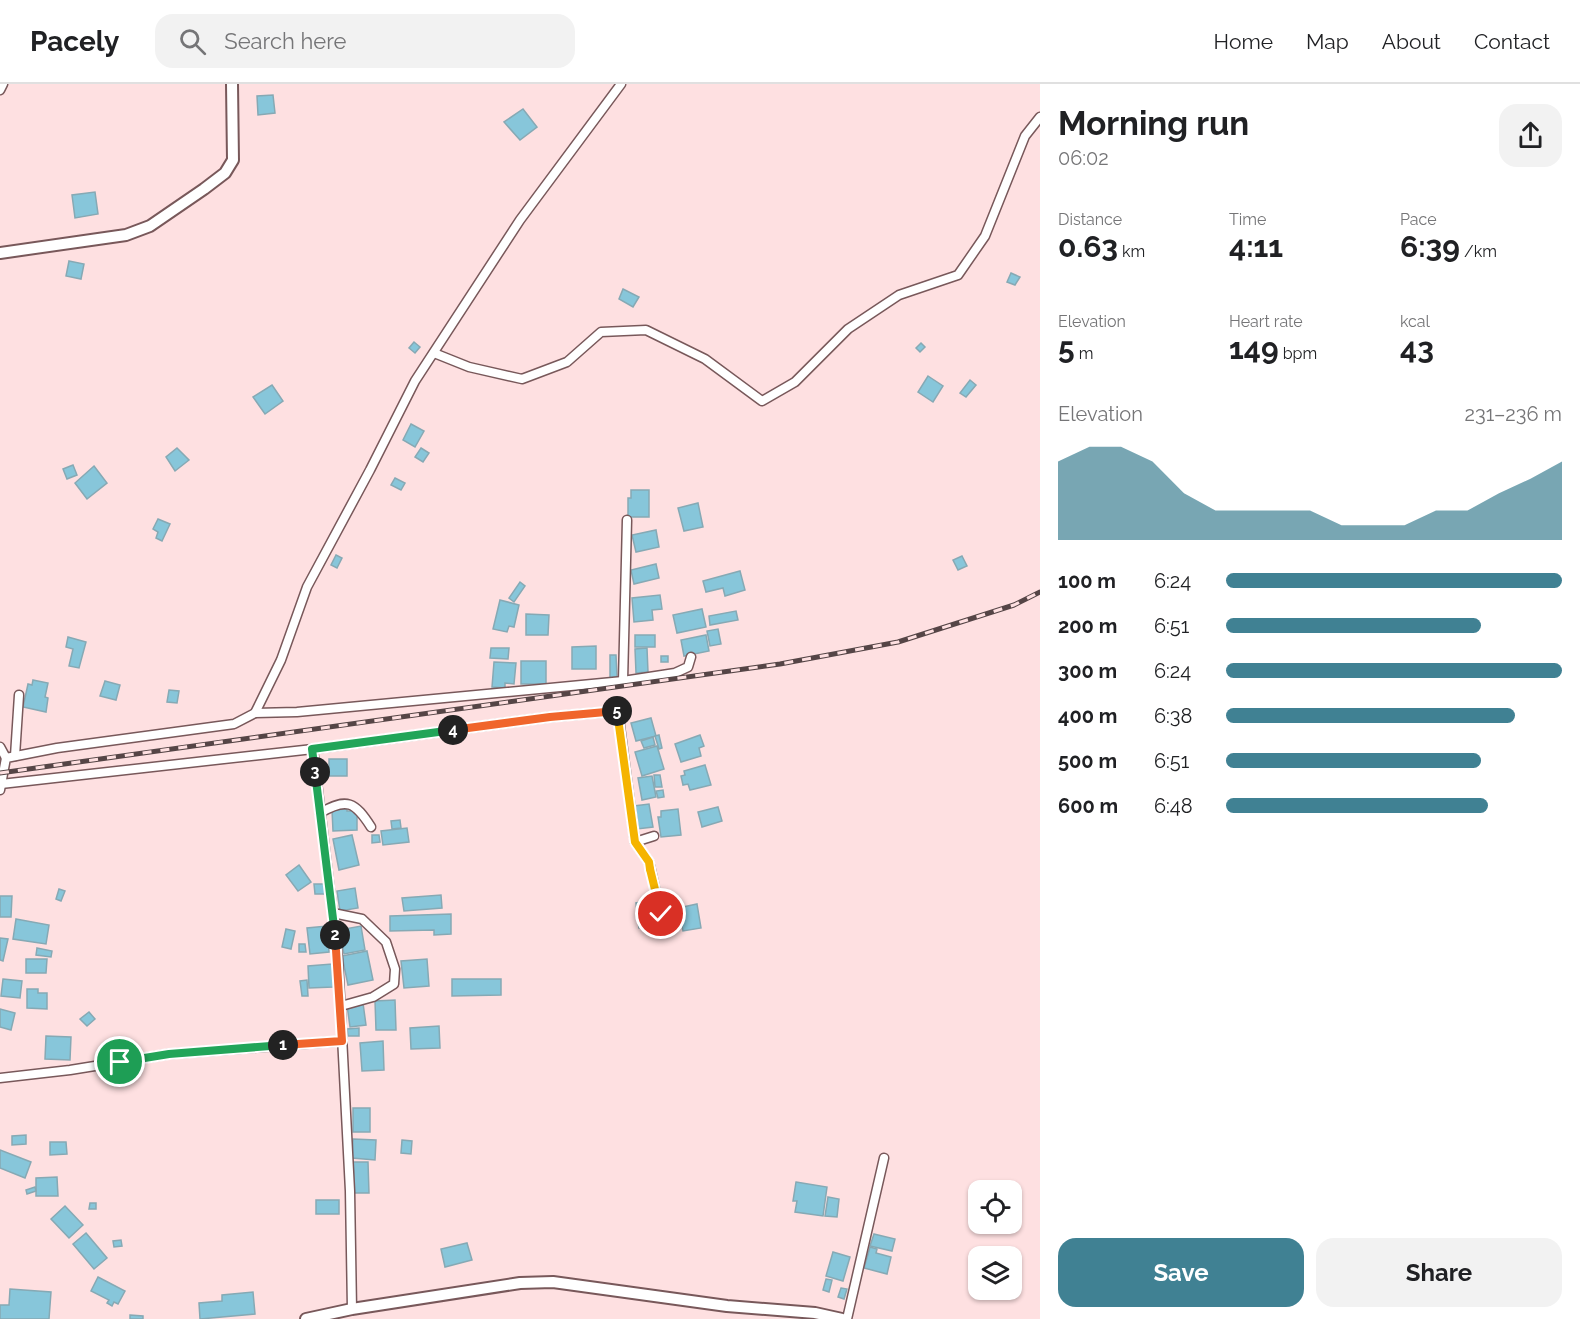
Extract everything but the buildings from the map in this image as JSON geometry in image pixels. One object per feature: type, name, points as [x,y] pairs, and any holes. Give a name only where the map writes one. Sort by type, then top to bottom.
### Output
[{"type":"street","points":[[0,90],[3,84]]},
{"type":"street","points":[[0,253],[126,236],[150,226],[204,189],[225,173],[233,160],[232,84]]},
{"type":"street","points":[[255,713],[281,660],[307,587],[415,381],[520,220],[621,84]]},
{"type":"street","points":[[434,353],[469,368],[522,379],[567,362],[601,332],[646,330],[705,359],[762,401],[795,382],[848,329],[899,295],[958,275],[985,236],[1025,136],[1040,117]]},
{"type":"street","points":[[623,681],[627,520]]},
{"type":"street","points":[[11,757],[57,748],[234,724],[255,713],[297,712],[623,681],[675,673],[688,667],[691,657]]},
{"type":"street","points":[[19,695],[11,757],[1,787],[550,717],[618,711],[635,842],[649,862],[661,914]]},
{"type":"street","points":[[0,747],[11,757]]},
{"type":"street","points":[[312,749],[338,958],[350,1191],[352,1309]]},
{"type":"street","points":[[320,813],[336,803],[350,804],[359,809],[371,827]]},
{"type":"street","points":[[635,842],[654,836]]},
{"type":"street","points":[[333,913],[362,919],[386,942],[395,969],[394,984],[373,997],[340,1006]]},
{"type":"street","points":[[0,1078],[70,1070],[169,1054],[342,1041]]},
{"type":"street","points":[[306,1319],[352,1309],[520,1283],[553,1282],[727,1306],[815,1313],[844,1319],[884,1158]]},
{"type":"railway","points":[[0,773],[780,664],[898,642],[1014,605],[1040,592]]},
{"type":"route","points":[[120,1062],[169,1054],[342,1041],[338,958],[312,749],[550,717],[618,711],[635,842],[649,862],[661,914]]}]
